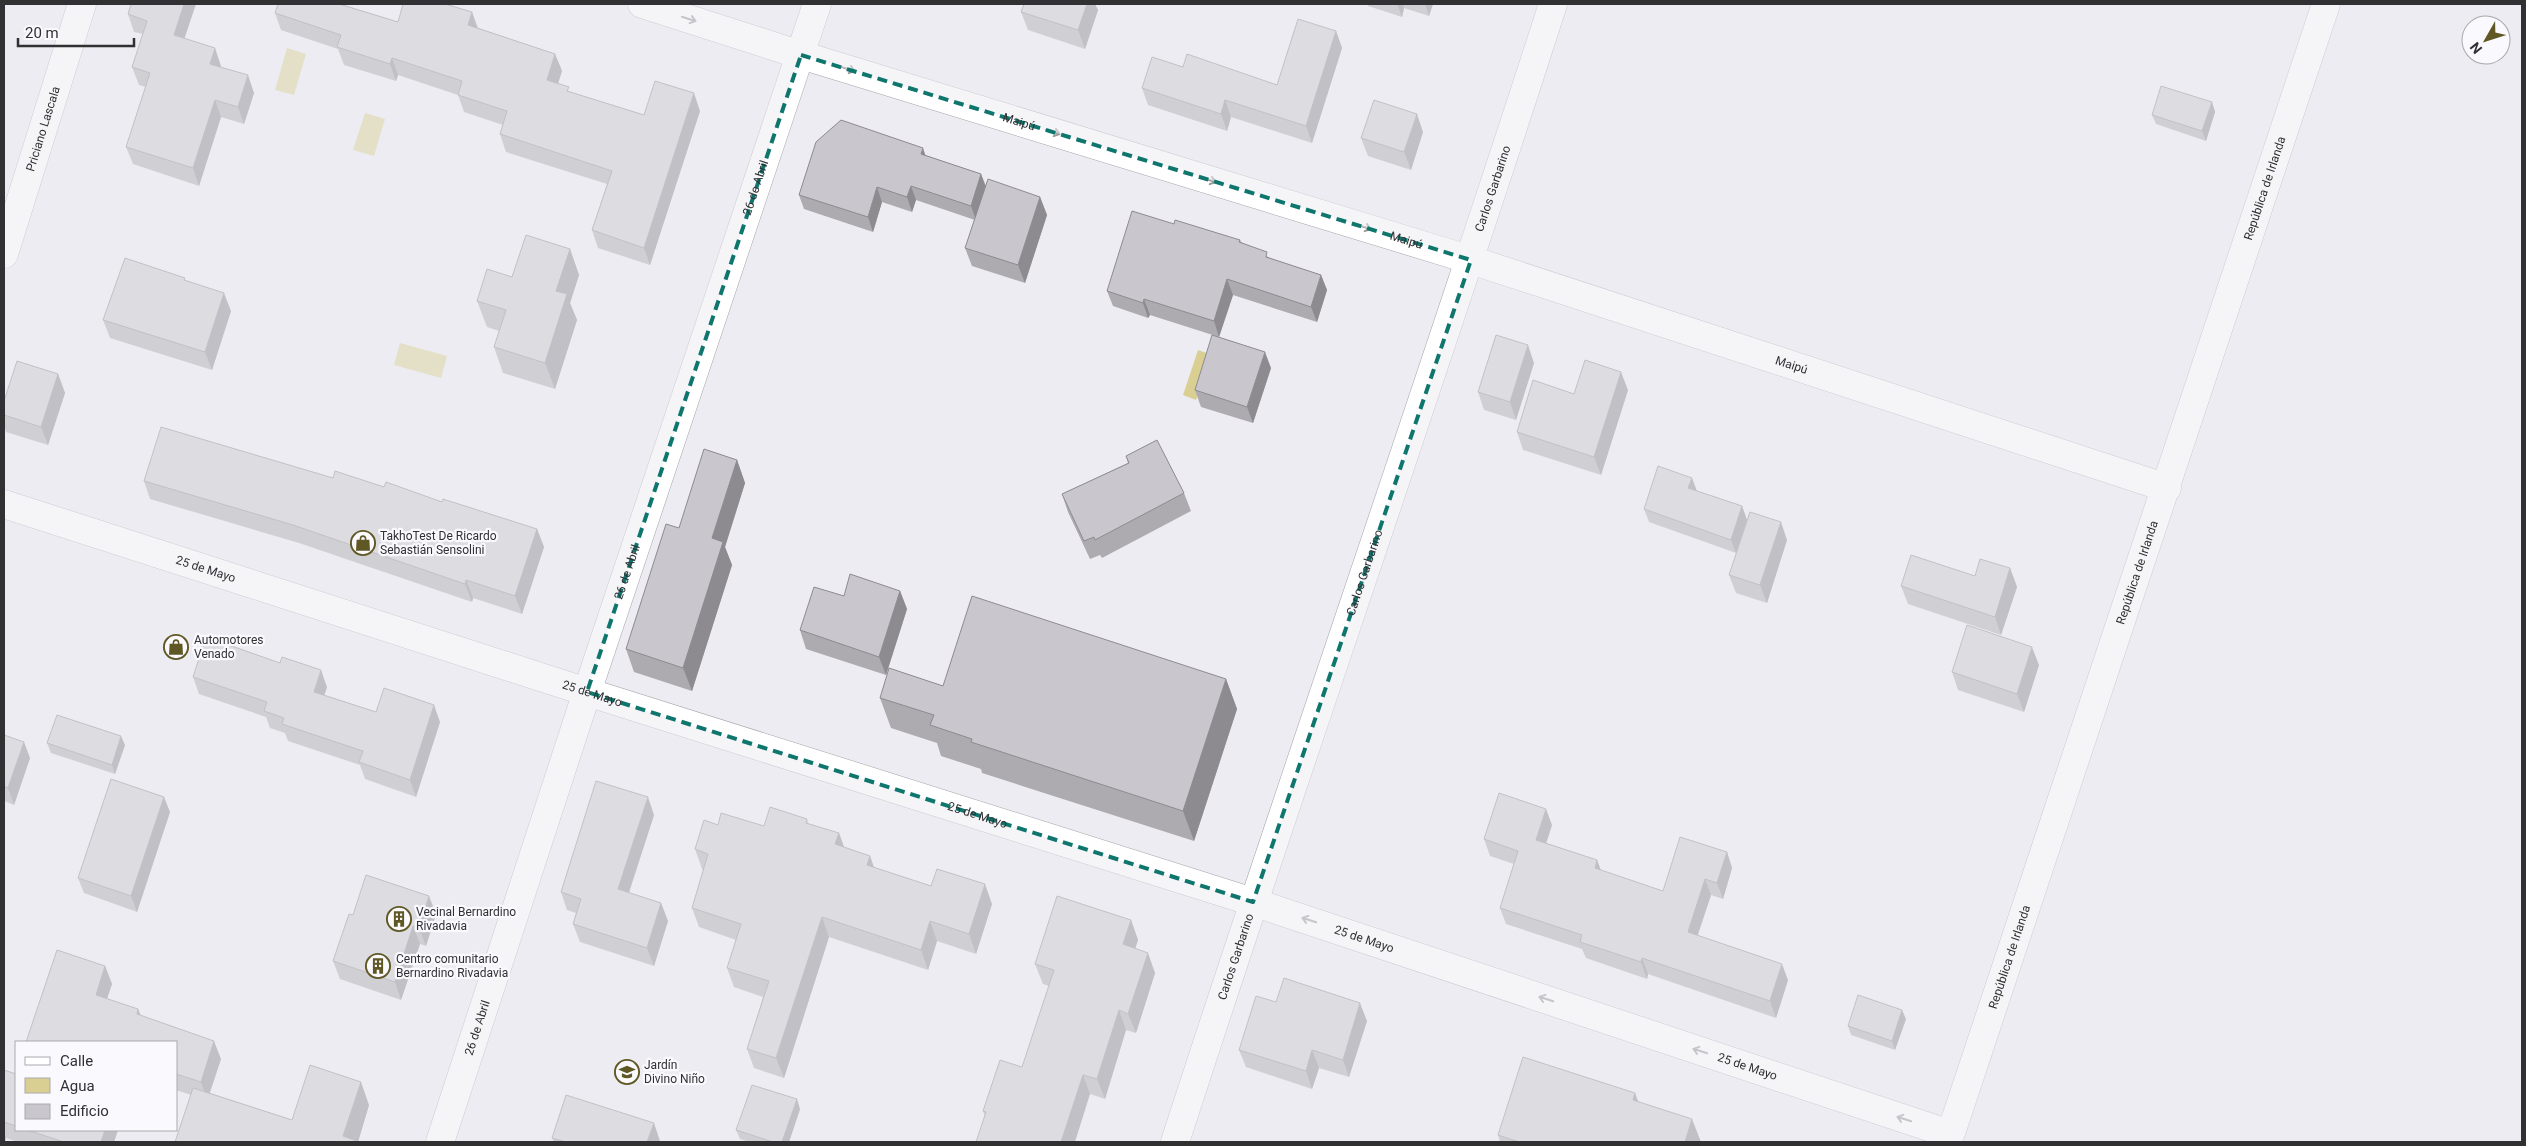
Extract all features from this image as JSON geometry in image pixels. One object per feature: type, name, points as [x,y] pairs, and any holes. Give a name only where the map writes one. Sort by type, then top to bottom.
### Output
[{"type":"street","name":"Priciano Lascala","points":[[4,254],[82,4]]},
{"type":"street","name":"Maipú","points":[[642,4],[801,55],[1471,260],[2167,488]]},
{"type":"street","name":"26 de Abril","points":[[440,1142],[587,692],[817,4]]},
{"type":"street","name":"Carlos Garbarino","points":[[1175,1142],[1253,902],[1471,260],[1553,4]]},
{"type":"street","name":"República de Irlanda","points":[[1949,1138],[2167,488],[2326,4]]},
{"type":"street","name":"25 de Mayo","points":[[4,504],[587,692],[1253,902],[1949,1138]]},
{"type":"highlighted area","points":[[801,55],[1471,260],[1253,902],[587,692]]},
{"type":"water","points":[[287,48],[306,54],[294,95],[275,90]]},
{"type":"water","points":[[365,113],[385,119],[374,156],[353,150]]},
{"type":"water","points":[[400,343],[447,356],[441,378],[394,365]]},
{"type":"water","points":[[1198,350],[1212,355],[1196,400],[1183,395]]},
{"type":"building","points":[[131,4],[184,4],[174,35],[215,48],[210,64],[248,75],[238,107],[215,100],[193,168],[126,147],[150,73],[132,67],[147,21],[128,14]]},
{"type":"building","points":[[278,4],[339,4],[398,22],[403,4],[445,4],[472,12],[468,25],[555,54],[547,80],[569,87],[567,91],[644,115],[655,81],[694,93],[644,248],[592,230],[612,171],[500,134],[507,111],[458,95],[462,81],[392,58],[390,64],[337,47],[341,35],[275,13]]},
{"type":"building","points":[[1024,4],[1087,4],[1078,30],[1021,12]]},
{"type":"building","points":[[1298,19],[1336,31],[1306,126],[1225,100],[1221,114],[1142,88],[1152,57],[1183,67],[1187,54],[1277,85]]},
{"type":"building","points":[[2161,86],[2212,102],[2202,131],[2152,115]]},
{"type":"building","points":[[1374,100],[1417,114],[1404,152],[1361,138]]},
{"type":"building","points":[[841,120],[923,148],[921,154],[981,174],[971,206],[911,186],[907,197],[877,187],[868,217],[799,195],[816,142]]},
{"type":"building","points":[[988,179],[1040,197],[1018,265],[965,248]]},
{"type":"building","points":[[1132,211],[1174,224],[1175,220],[1240,240],[1239,242],[1267,252],[1266,257],[1321,275],[1311,307],[1227,279],[1214,321],[1144,299],[1143,303],[1107,291]]},
{"type":"building","points":[[526,235],[570,249],[556,291],[567,294],[545,363],[494,347],[506,310],[477,301],[487,269],[512,277]]},
{"type":"building","points":[[125,258],[224,293],[205,352],[103,320]]},
{"type":"building","points":[[1212,335],[1265,352],[1247,407],[1195,390]]},
{"type":"building","points":[[1496,335],[1528,345],[1510,402],[1478,392]]},
{"type":"building","points":[[1585,360],[1621,372],[1594,457],[1517,432],[1533,380],[1574,394]]},
{"type":"building","points":[[17,361],[58,374],[41,427],[4,415],[4,401]]},
{"type":"building","points":[[161,427],[333,478],[335,471],[384,487],[386,482],[442,502],[443,499],[537,529],[515,596],[466,580],[465,584],[293,525],[144,481]]},
{"type":"building","points":[[1157,440],[1184,493],[1095,540],[1094,537],[1084,541],[1062,494],[1129,463],[1126,456]]},
{"type":"building","points":[[704,449],[737,460],[712,538],[723,542],[683,668],[626,649],[666,524],[679,528]]},
{"type":"building","points":[[1658,466],[1692,478],[1688,488],[1742,506],[1731,540],[1644,509]]},
{"type":"building","points":[[1750,512],[1781,522],[1760,585],[1729,575]]},
{"type":"building","points":[[1911,555],[1975,576],[1980,559],[2010,568],[1995,617],[1901,586]]},
{"type":"building","points":[[850,574],[900,591],[879,657],[800,630],[814,587],[844,596]]},
{"type":"building","points":[[972,596],[1226,679],[1183,811],[971,742],[972,739],[930,725],[934,715],[880,698],[889,668],[943,686]]},
{"type":"building","points":[[1967,625],[2032,647],[2017,694],[1952,672]]},
{"type":"building","points":[[206,637],[280,663],[282,657],[321,670],[314,692],[376,712],[384,688],[434,705],[410,780],[359,762],[363,751],[282,724],[284,718],[264,711],[267,702],[193,677]]},
{"type":"building","points":[[57,715],[121,736],[112,765],[47,743]]},
{"type":"building","points":[[4,735],[24,742],[8,788],[4,786]]},
{"type":"building","points":[[111,779],[164,797],[131,896],[78,878]]},
{"type":"building","points":[[596,781],[648,797],[618,889],[661,903],[647,948],[573,924],[581,899],[561,892]]},
{"type":"building","points":[[1499,793],[1546,809],[1536,840],[1597,860],[1595,868],[1663,891],[1680,837],[1727,852],[1717,883],[1705,879],[1688,932],[1782,964],[1770,1001],[1642,958],[1641,962],[1580,942],[1582,935],[1500,908],[1518,851],[1484,839]]},
{"type":"building","points":[[770,807],[807,819],[806,823],[839,833],[835,844],[870,856],[867,865],[931,886],[937,869],[985,884],[969,934],[930,921],[921,950],[822,917],[776,1058],[747,1049],[769,981],[727,968],[741,924],[692,908],[708,854],[695,849],[704,820],[718,825],[721,813],[764,826]]},
{"type":"building","points":[[366,875],[429,896],[419,928],[413,926],[395,982],[333,961],[349,914],[353,915]]},
{"type":"building","points":[[1057,896],[1131,920],[1123,944],[1148,953],[1128,1014],[1119,1010],[1097,1079],[1083,1075],[1061,1142],[976,1142],[986,1112],[983,1111],[1000,1060],[1022,1067],[1054,970],[1035,964]]},
{"type":"building","points":[[57,950],[105,966],[96,995],[138,1009],[137,1014],[214,1041],[201,1082],[178,1075],[178,1041],[26,1041]]},
{"type":"building","points":[[1284,978],[1360,1003],[1343,1060],[1312,1050],[1306,1071],[1239,1050],[1256,996],[1276,1002]]},
{"type":"building","points":[[1858,995],[1902,1010],[1892,1041],[1848,1026]]},
{"type":"building","points":[[1523,1057],[1635,1093],[1633,1100],[1692,1119],[1685,1142],[1519,1142],[1498,1135]]},
{"type":"building","points":[[310,1065],[361,1082],[343,1136],[357,1142],[175,1142],[193,1088],[292,1120]]},
{"type":"building","points":[[4,1070],[15,1074],[15,1126],[4,1122]]},
{"type":"building","points":[[752,1085],[797,1099],[782,1142],[773,1142],[736,1130]]},
{"type":"building","points":[[566,1095],[654,1123],[647,1142],[566,1142],[552,1138]]},
{"type":"building","points":[[30,1131],[105,1131],[101,1142],[64,1142]]},
{"type":"place","name":"TakhoTest De Ricardo Sebastián Sensolini","points":[[363,543]]},
{"type":"place","name":"Automotores Venado","points":[[176,647]]},
{"type":"place","name":"Vecinal Bernardino Rivadavia","points":[[399,919]]},
{"type":"place","name":"Centro comunitario Bernardino Rivadavia","points":[[378,966]]},
{"type":"place","name":"Jardín Divino Niño","points":[[627,1072]]}]
